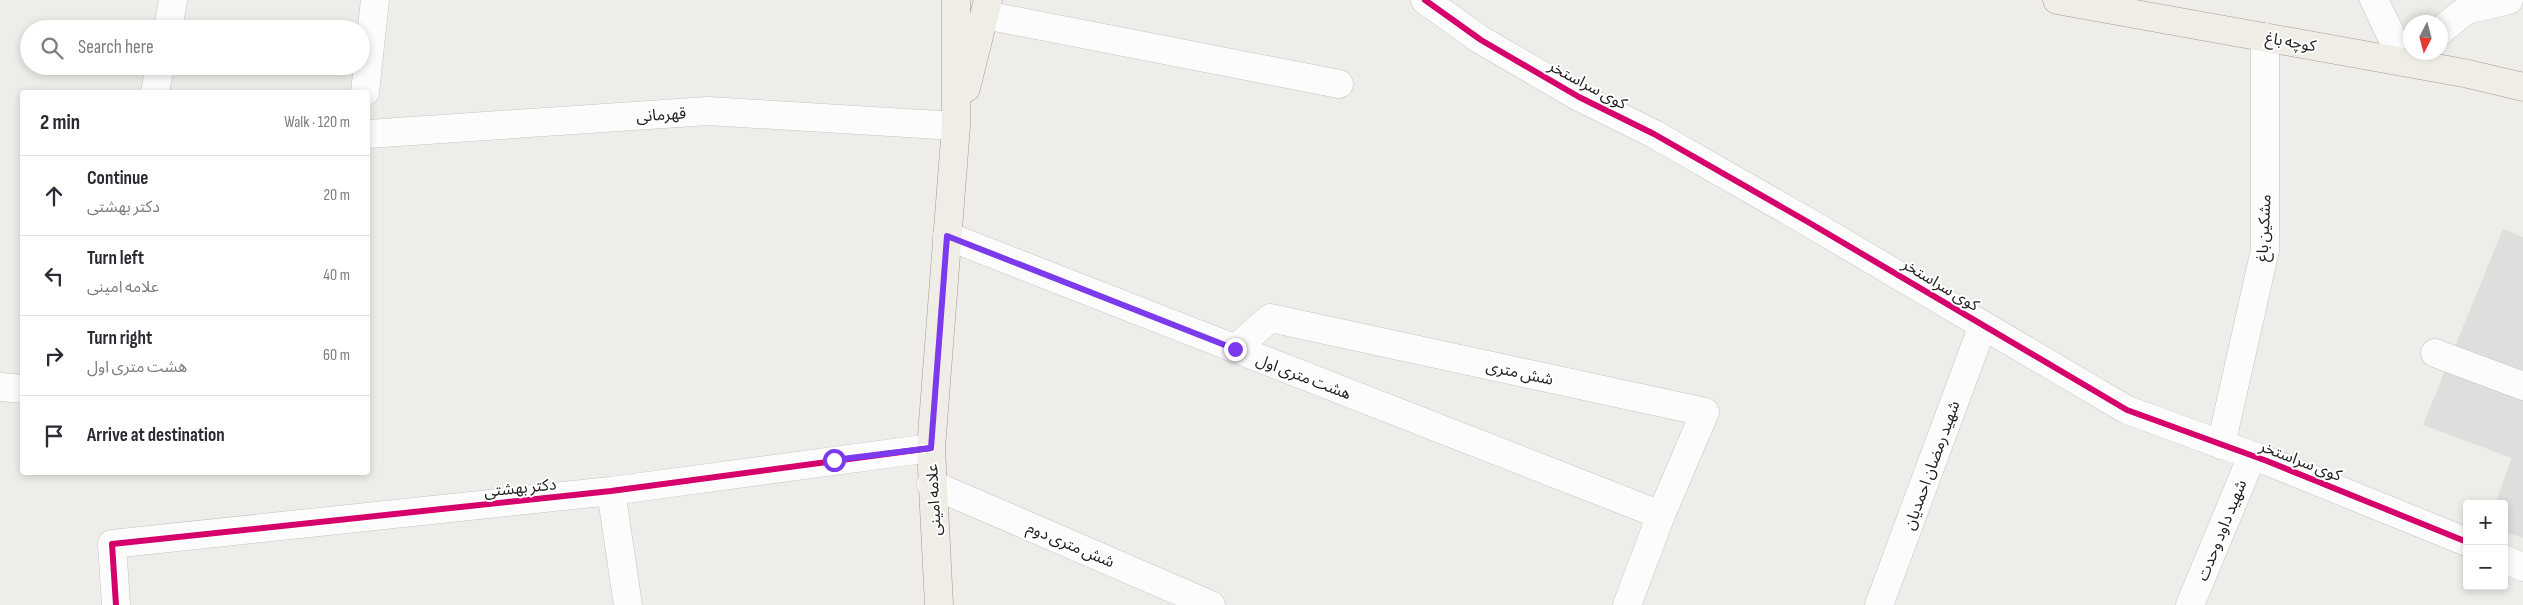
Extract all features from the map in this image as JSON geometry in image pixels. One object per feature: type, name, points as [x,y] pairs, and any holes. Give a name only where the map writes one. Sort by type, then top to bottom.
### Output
[{"type":"main road","points":[[956,0],[956,126]]},
{"type":"main road","name":"کوچه باغ","points":[[2057,0],[2086,3],[2265,37],[2403,56]]},
{"type":"main road","points":[[956,126],[986,8]]},
{"type":"main road","name":"کوچه باغ","points":[[2420,60],[2523,87]]},
{"type":"main road","name":"علامه امینی","points":[[939,605],[931,484],[931,448],[956,126]]},
{"type":"street","points":[[170,20],[174,0]]},
{"type":"street","points":[[370,46],[375,0]]},
{"type":"street","name":"کوی سراستخر","points":[[1425,0],[1481,40],[1580,97],[1654,134],[2127,410],[2252,456],[2463,540]]},
{"type":"street","points":[[2374,0],[2403,47]]},
{"type":"street","points":[[2448,25],[2466,10],[2509,0]]},
{"type":"street","points":[[986,8],[1339,84]]},
{"type":"street","name":"مشکین باغ","points":[[2221,445],[2265,250],[2265,37]]},
{"type":"street","points":[[155,90],[158,75]]},
{"type":"street","points":[[365,90],[367,75]]},
{"type":"street","name":"قهرمانی","points":[[370,134],[708,111],[956,126]]},
{"type":"street","name":"هشت متری اول","points":[[947,236],[1661,515]]},
{"type":"street","name":"شش متری","points":[[1235,349],[1270,318],[1705,412],[1661,515]]},
{"type":"street","name":"شهید رمضان احمدیان","points":[[1879,605],[1983,325]]},
{"type":"street","points":[[2436,353],[2523,386]]},
{"type":"street","points":[[0,387],[20,389]]},
{"type":"street","name":"دکتر بهشتی","points":[[116,605],[112,544],[611,491],[931,448]]},
{"type":"street","name":"شهید داود وحدت","points":[[2190,605],[2252,456]]},
{"type":"street","name":"شش متری دوم","points":[[931,484],[1211,605]]},
{"type":"street","points":[[611,491],[628,605]]},
{"type":"street","points":[[1627,605],[1661,515]]},
{"type":"street","points":[[2508,561],[2523,568]]},
{"type":"shaded area","points":[[2503,229],[2523,237],[2523,538],[2508,533],[2508,500],[2496,500],[2512,458],[2423,425]]},
{"type":"cycle path","points":[[1425,0],[1481,40],[1579,97],[1654,134],[1808,222],[2127,410],[2267,461],[2463,540]]},
{"type":"cycle path","points":[[116,605],[112,544],[611,491],[931,448]]},
{"type":"route","points":[[834,460],[931,448],[947,236],[1235,349]]}]
